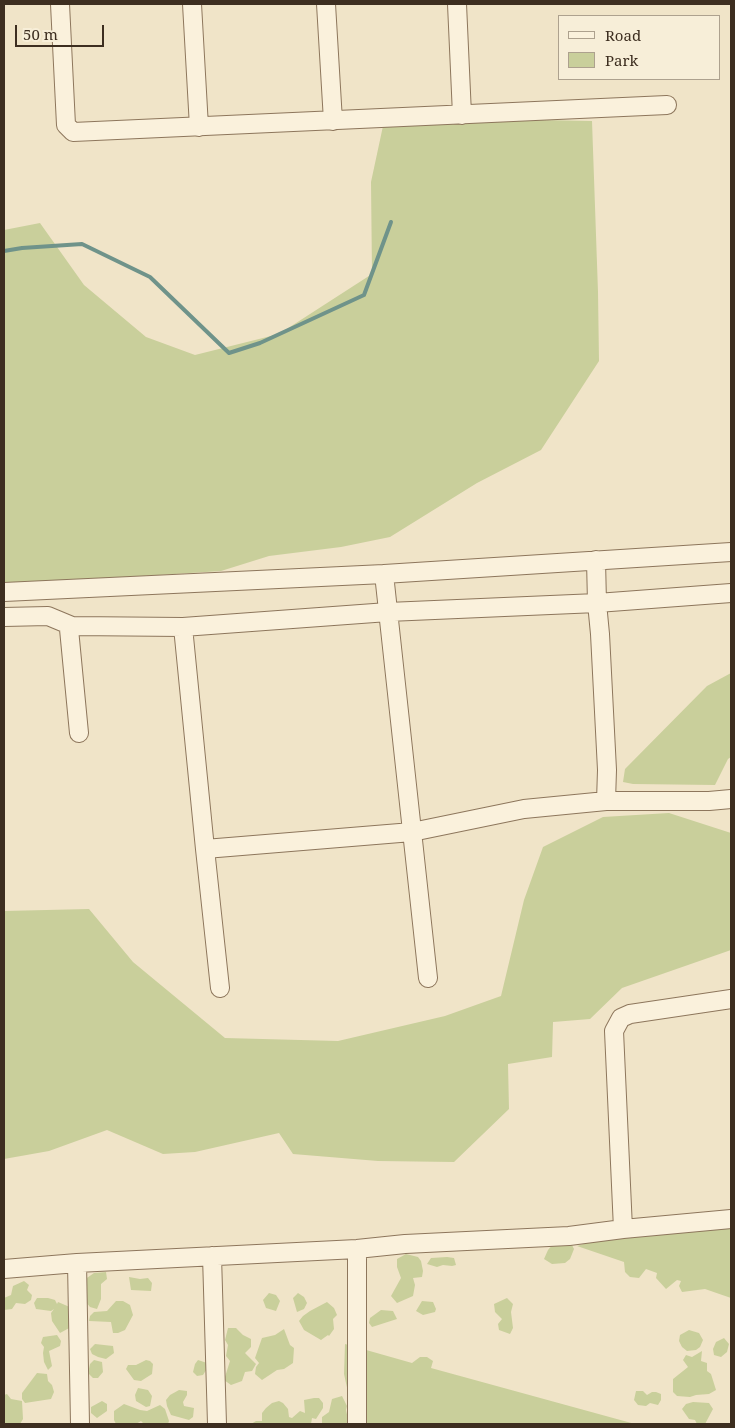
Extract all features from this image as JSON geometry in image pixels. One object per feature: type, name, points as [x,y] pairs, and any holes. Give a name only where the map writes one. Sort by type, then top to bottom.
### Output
[{"type":"street","points":[[60,4],[66,125],[73,132],[667,105]]},
{"type":"street","points":[[192,4],[199,127]]},
{"type":"street","points":[[326,4],[333,121]]},
{"type":"street","points":[[457,4],[462,115]]},
{"type":"street","points":[[4,592],[384,574],[731,552]]},
{"type":"street","points":[[596,560],[606,750],[606,801]]},
{"type":"street","points":[[384,574],[428,978]]},
{"type":"street","points":[[4,617],[48,616],[72,626],[183,627],[388,612],[597,603],[731,593]]},
{"type":"street","points":[[72,626],[69,629],[79,733]]},
{"type":"street","points":[[183,627],[220,988]]},
{"type":"street","points":[[205,849],[412,832],[524,809],[606,801],[709,801],[731,799]]},
{"type":"street","points":[[623,1229],[614,1031],[621,1018],[630,1014],[731,999]]},
{"type":"street","points":[[4,1269],[77,1263],[569,1236],[623,1229],[731,1220]]},
{"type":"street","points":[[357,1249],[358,1424]]},
{"type":"street","points":[[212,1256],[217,1424]]},
{"type":"street","points":[[77,1263],[80,1424]]},
{"type":"green space","points":[[490,119],[592,121],[599,361],[541,450],[477,483],[390,537],[341,547],[269,556],[221,571],[51,582],[4,583],[4,230],[40,223],[84,285],[146,337],[195,355],[279,334],[372,274],[371,182],[383,126]]},
{"type":"green space","points":[[731,673],[731,757],[728,759],[715,785],[633,784],[623,782],[625,769],[707,686]]},
{"type":"green space","points":[[669,813],[731,833],[731,950],[622,988],[590,1019],[553,1022],[552,1057],[508,1064],[509,1109],[454,1162],[378,1161],[293,1154],[279,1133],[195,1152],[163,1154],[107,1130],[49,1151],[4,1159],[4,911],[89,909],[133,962],[225,1038],[338,1041],[445,1016],[501,996],[524,900],[543,847],[603,817]]},
{"type":"green space","points":[[731,1226],[731,1298],[705,1289],[682,1292],[679,1286],[681,1281],[677,1280],[666,1289],[656,1278],[657,1273],[646,1269],[639,1278],[630,1277],[625,1272],[624,1262],[577,1246],[593,1241]]},
{"type":"green space","points":[[571,1243],[574,1249],[570,1259],[565,1263],[552,1264],[544,1259],[553,1244]]},
{"type":"green space","points":[[406,1254],[418,1257],[421,1261],[422,1277],[413,1278],[415,1285],[413,1296],[397,1303],[391,1296],[401,1278],[397,1267],[397,1259]]},
{"type":"green space","points":[[431,1258],[454,1258],[456,1265],[437,1267],[427,1264]]},
{"type":"green space","points":[[106,1272],[107,1279],[101,1284],[101,1299],[97,1309],[90,1307],[85,1301],[84,1280],[94,1273]]},
{"type":"green space","points":[[129,1277],[148,1278],[152,1283],[151,1291],[131,1290]]},
{"type":"green space","points":[[24,1281],[29,1285],[27,1290],[32,1295],[31,1300],[25,1304],[16,1303],[12,1309],[4,1310],[4,1298],[11,1295],[13,1286]]},
{"type":"green space","points":[[269,1293],[276,1295],[280,1301],[276,1311],[266,1308],[263,1300]]},
{"type":"green space","points":[[298,1293],[304,1297],[307,1303],[304,1309],[297,1312],[293,1298]]},
{"type":"green space","points":[[37,1298],[55,1300],[57,1304],[58,1302],[72,1308],[73,1326],[60,1333],[52,1321],[51,1313],[54,1309],[51,1311],[36,1309],[34,1303]]},
{"type":"green space","points":[[507,1298],[513,1304],[511,1312],[513,1328],[510,1334],[499,1330],[498,1324],[502,1319],[495,1312],[494,1304]]},
{"type":"green space","points":[[116,1301],[123,1301],[130,1305],[133,1315],[125,1330],[113,1333],[111,1322],[89,1321],[90,1316],[94,1312],[107,1311]]},
{"type":"green space","points":[[422,1301],[433,1302],[436,1309],[435,1312],[423,1315],[416,1311]]},
{"type":"green space","points":[[327,1302],[334,1308],[337,1315],[333,1319],[334,1329],[329,1336],[321,1340],[304,1330],[299,1321],[310,1311]]},
{"type":"green space","points":[[381,1310],[393,1311],[397,1319],[372,1327],[369,1323],[370,1318]]},
{"type":"green space","points":[[228,1328],[236,1328],[243,1335],[251,1339],[251,1347],[245,1353],[256,1364],[252,1371],[245,1372],[242,1381],[231,1385],[224,1380],[230,1361],[226,1356],[228,1345],[225,1340]]},
{"type":"green space","points":[[284,1329],[290,1345],[294,1348],[293,1363],[284,1369],[277,1370],[262,1380],[255,1374],[259,1363],[255,1358],[262,1338],[275,1335]]},
{"type":"green space","points":[[689,1330],[699,1333],[703,1340],[700,1347],[696,1350],[687,1351],[679,1341],[680,1335]]},
{"type":"green space","points":[[57,1335],[61,1341],[60,1346],[49,1351],[52,1366],[48,1370],[44,1362],[44,1347],[41,1343],[43,1337]]},
{"type":"green space","points":[[724,1338],[729,1344],[727,1352],[721,1357],[714,1355],[713,1349],[716,1342]]},
{"type":"green space","points":[[95,1344],[113,1346],[114,1353],[106,1359],[98,1357],[92,1354],[90,1349]]},
{"type":"green space","points":[[345,1344],[412,1363],[420,1357],[427,1357],[433,1361],[431,1368],[635,1424],[355,1424],[344,1374]]},
{"type":"green space","points":[[702,1351],[701,1361],[707,1363],[707,1371],[711,1374],[716,1390],[709,1394],[690,1397],[677,1396],[673,1392],[673,1379],[688,1367],[683,1360],[686,1355],[692,1357]]},
{"type":"green space","points":[[94,1360],[102,1362],[103,1372],[98,1378],[93,1378],[88,1373],[90,1364]]},
{"type":"green space","points":[[146,1360],[153,1364],[152,1374],[141,1381],[134,1380],[126,1369],[128,1365],[136,1365]]},
{"type":"green space","points":[[198,1360],[210,1364],[203,1375],[197,1376],[193,1372]]},
{"type":"green space","points":[[37,1373],[47,1374],[48,1381],[52,1385],[54,1392],[51,1399],[25,1403],[22,1399],[22,1393]]},
{"type":"green space","points":[[138,1388],[148,1390],[152,1396],[150,1406],[146,1407],[136,1401],[135,1395]]},
{"type":"green space","points":[[179,1390],[187,1391],[183,1402],[184,1406],[194,1408],[193,1417],[189,1420],[171,1415],[167,1406],[166,1400],[170,1395]]},
{"type":"green space","points":[[636,1391],[643,1391],[647,1395],[656,1392],[661,1394],[661,1400],[658,1405],[650,1403],[646,1406],[638,1405],[634,1400]]},
{"type":"green space","points":[[7,1394],[11,1399],[22,1401],[23,1419],[20,1424],[4,1424],[4,1395]]},
{"type":"green space","points":[[342,1396],[347,1406],[349,1424],[322,1424],[322,1417],[329,1412],[332,1399]]},
{"type":"green space","points":[[319,1398],[323,1403],[323,1408],[316,1419],[312,1418],[311,1424],[251,1424],[256,1421],[262,1421],[262,1413],[272,1403],[279,1401],[283,1403],[288,1409],[289,1417],[292,1418],[300,1411],[305,1413],[304,1400]]},
{"type":"green space","points":[[102,1401],[107,1404],[107,1411],[97,1418],[91,1413],[91,1407]]},
{"type":"green space","points":[[693,1402],[709,1403],[713,1409],[705,1424],[697,1424],[695,1420],[689,1419],[682,1409],[686,1404]]},
{"type":"green space","points":[[124,1404],[147,1411],[160,1405],[165,1409],[169,1421],[168,1424],[144,1424],[141,1421],[136,1424],[116,1424],[114,1411]]},
{"type":"waterway","points":[[4,251],[82,244],[150,277],[229,353],[260,343],[364,295],[391,222]]}]
